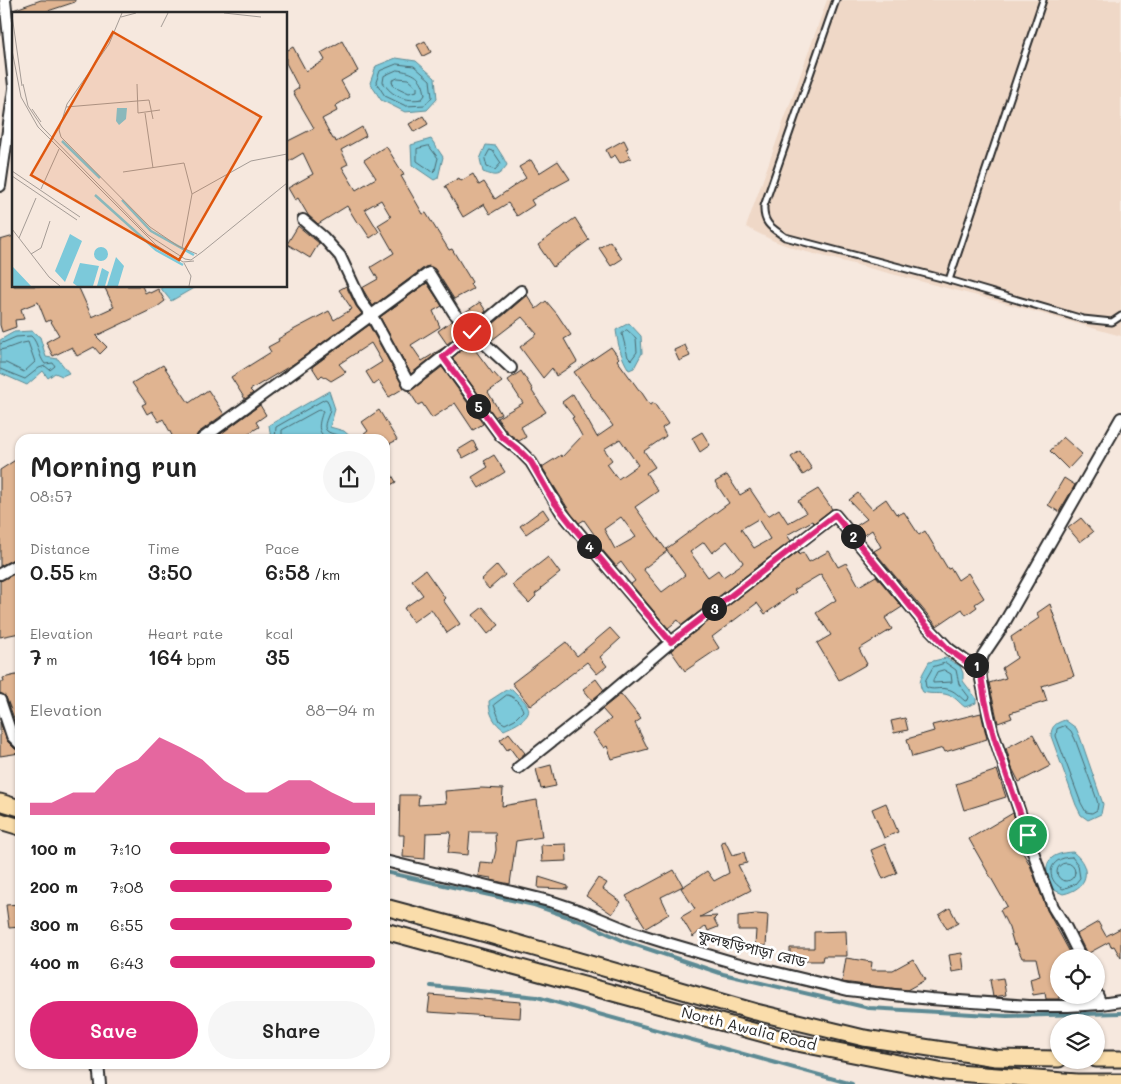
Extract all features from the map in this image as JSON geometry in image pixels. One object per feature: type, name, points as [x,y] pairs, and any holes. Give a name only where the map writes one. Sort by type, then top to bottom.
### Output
[{"type":"main road","points":[[0,802],[15,806]]},
{"type":"main road","points":[[0,822],[15,826]]},
{"type":"main road","name":"North Awalia Road","points":[[390,908],[756,1012],[864,1038],[996,1058],[1050,1058]]},
{"type":"main road","points":[[421,941],[427,918]]},
{"type":"main road","name":"North Awalia Road","points":[[390,932],[797,1043],[944,1072],[1077,1082],[1121,1082]]},
{"type":"main road","points":[[475,956],[481,933]]},
{"type":"main road","points":[[1105,1059],[1121,1059]]},
{"type":"street","points":[[5,0],[12,68]]},
{"type":"street","points":[[0,186],[12,102]]},
{"type":"street","points":[[304,220],[340,256],[362,303],[372,316],[409,384],[521,291]]},
{"type":"street","points":[[209,434],[429,273],[454,313],[511,368]]},
{"type":"street","points":[[443,357],[501,436],[531,462],[554,502],[575,529],[671,642]]},
{"type":"street","points":[[1076,949],[1053,907],[1043,881],[992,730],[981,679],[980,665],[983,655],[1002,627],[1121,418]]},
{"type":"street","points":[[518,768],[586,714],[671,642],[835,515],[925,624],[949,650],[968,663],[980,665]]},
{"type":"street","points":[[0,574],[15,566]]},
{"type":"street","points":[[0,700],[12,736],[15,739]]},
{"type":"street","name":"ফুলছড়িপাড়া রোড","points":[[390,863],[553,902],[667,943],[732,962],[848,990],[931,999],[1029,1006],[1101,1004]]},
{"type":"street","name":"ফুলছড়িপাড়া রোড","points":[[1105,1003],[1121,1000]]},
{"type":"street","points":[[98,1069],[100,1084]]},
{"type":"lane","points":[[836,0],[764,206],[763,217],[769,226],[785,237],[949,280],[1083,318],[1112,322],[1121,316]]},
{"type":"lane","points":[[949,280],[1043,0]]},
{"type":"shaded area","points":[[827,0],[1121,0],[1121,336],[997,301],[799,250],[774,241],[746,227]]},
{"type":"water","points":[[396,58],[416,61],[435,78],[437,99],[427,110],[405,112],[381,100],[370,83],[376,66]]},
{"type":"water","points":[[431,139],[443,157],[438,178],[434,180],[412,165],[411,145]]},
{"type":"water","points":[[486,145],[496,146],[507,165],[497,175],[483,172],[480,159]]},
{"type":"water","points":[[161,288],[194,288],[171,301]]},
{"type":"water","points":[[629,323],[641,336],[642,353],[634,368],[629,370],[620,351],[616,330]]},
{"type":"water","points":[[32,331],[40,337],[46,357],[58,359],[69,373],[62,376],[55,373],[48,378],[43,371],[27,385],[0,373],[0,340],[14,332]]},
{"type":"water","points":[[329,391],[335,409],[330,427],[344,431],[347,434],[270,434],[269,425]]},
{"type":"water","points":[[946,658],[960,666],[963,673],[963,681],[976,698],[976,703],[965,707],[950,696],[923,692],[920,684],[929,662]]},
{"type":"water","points":[[512,689],[526,703],[529,709],[526,717],[504,730],[493,718],[489,701],[506,690]]},
{"type":"water","points":[[1065,720],[1076,728],[1103,804],[1101,814],[1088,820],[1081,815],[1076,805],[1051,736],[1055,725]]},
{"type":"water","points":[[1073,852],[1083,865],[1085,877],[1078,888],[1063,894],[1052,889],[1047,867],[1052,858],[1057,855]]},
{"type":"building","points":[[41,0],[75,0],[75,2],[45,12],[13,12],[13,10]]},
{"type":"building","points":[[342,41],[358,71],[341,81],[350,97],[335,106],[337,111],[322,119],[336,142],[362,127],[366,136],[341,150],[348,164],[342,167],[356,190],[376,178],[364,160],[386,146],[404,175],[401,176],[423,214],[426,213],[449,250],[452,249],[472,282],[470,284],[473,289],[454,299],[435,269],[429,266],[425,267],[373,306],[362,288],[378,279],[371,267],[394,253],[378,225],[391,217],[381,200],[365,209],[379,232],[370,238],[360,223],[358,224],[347,206],[318,224],[308,215],[298,198],[295,200],[288,188],[313,174],[303,153],[288,162],[288,141],[314,128],[293,92],[299,88],[288,67],[288,50],[293,47],[306,71],[325,60],[321,53]]},
{"type":"building","points":[[425,41],[431,52],[423,56],[417,45]]},
{"type":"building","points":[[423,116],[428,124],[414,132],[409,124]]},
{"type":"building","points":[[624,140],[631,158],[620,163],[615,155],[610,158],[606,150]]},
{"type":"building","points":[[531,160],[539,173],[558,161],[570,179],[531,200],[534,205],[517,216],[508,203],[490,214],[484,204],[463,217],[445,186],[459,178],[461,181],[473,174],[479,185],[484,182],[495,199],[526,178],[519,167]]},
{"type":"building","points":[[575,218],[589,240],[553,267],[538,245]]},
{"type":"building","points":[[298,226],[319,243],[310,258],[288,245]]},
{"type":"building","points":[[12,237],[12,288],[79,288],[92,317],[114,307],[105,288],[143,288],[145,293],[158,289],[165,301],[157,307],[96,336],[107,347],[100,354],[94,347],[77,356],[72,347],[53,356],[46,342],[59,335],[50,320],[46,322],[38,302],[21,309],[24,319],[15,320],[16,327],[2,332],[0,325],[0,240]]},
{"type":"building","points":[[610,241],[622,259],[611,266],[599,248]]},
{"type":"building","points":[[427,283],[442,306],[433,311],[440,327],[411,345],[422,361],[446,346],[411,374],[380,317]]},
{"type":"building","points":[[346,286],[362,314],[295,363],[250,390],[253,393],[245,399],[231,377],[271,352],[268,347],[295,329],[329,311],[334,320],[352,309],[339,290]]},
{"type":"building","points":[[527,295],[536,309],[546,301],[571,335],[564,339],[577,362],[556,376],[552,368],[543,378],[520,347],[537,334],[522,317],[492,340],[485,331]]},
{"type":"building","points":[[480,302],[486,311],[473,323],[464,313]]},
{"type":"building","points":[[452,321],[462,332],[447,344],[438,331]]},
{"type":"building","points":[[369,325],[404,388],[389,397],[379,381],[374,385],[366,372],[382,362],[371,343],[339,364],[346,372],[331,381],[322,375],[319,378],[312,367]]},
{"type":"building","points":[[470,343],[493,374],[502,382],[488,392],[501,414],[495,417],[452,358]]},
{"type":"building","points":[[685,345],[690,356],[679,361],[674,350]]},
{"type":"building","points":[[611,347],[619,358],[617,360],[650,405],[654,403],[668,424],[662,428],[666,436],[644,451],[655,467],[646,473],[658,491],[635,507],[667,551],[643,569],[662,592],[685,575],[666,549],[729,503],[715,482],[727,475],[740,495],[750,489],[768,516],[779,509],[788,523],[806,513],[798,501],[818,489],[832,509],[814,523],[812,521],[787,535],[791,541],[682,625],[678,620],[668,628],[631,584],[635,581],[621,562],[616,566],[593,539],[596,537],[584,520],[579,523],[572,515],[542,467],[561,455],[562,457],[582,436],[572,418],[574,417],[562,402],[573,394],[597,437],[613,426],[574,372]],"holes":[[[620,439],[638,465],[618,479],[607,464],[612,460],[604,449]],[[621,517],[636,537],[615,549],[604,529]],[[758,519],[770,539],[754,548],[741,529]],[[727,541],[743,562],[723,577],[718,570],[708,577],[690,552],[704,542],[712,553]]]},
{"type":"building","points":[[163,365],[189,403],[208,390],[224,414],[198,434],[171,434],[163,419],[159,422],[152,411],[147,414],[142,405],[146,403],[132,383]]},
{"type":"building","points":[[442,367],[483,424],[473,430],[455,403],[432,418],[422,403],[418,405],[409,391]]},
{"type":"building","points":[[521,371],[546,412],[521,427],[526,437],[519,441],[507,432],[497,418],[523,403],[508,380]]},
{"type":"building","points":[[260,405],[266,415],[256,422],[259,427],[247,434],[221,434]]},
{"type":"building","points":[[379,410],[397,440],[390,444],[390,434],[364,434],[368,431],[362,422]]},
{"type":"building","points":[[702,432],[710,445],[700,452],[692,438]]},
{"type":"building","points":[[1063,437],[1082,454],[1068,469],[1050,451]]},
{"type":"building","points":[[473,441],[478,450],[463,458],[458,450]]},
{"type":"building","points":[[800,451],[812,469],[803,475],[791,457]]},
{"type":"building","points":[[494,455],[505,472],[479,488],[472,477],[488,467],[484,461]]},
{"type":"building","points":[[15,460],[15,558],[0,566],[0,470]]},
{"type":"building","points":[[390,472],[396,482],[390,485]]},
{"type":"building","points":[[1064,478],[1075,485],[1059,512],[1048,505]]},
{"type":"building","points":[[858,493],[872,509],[886,499],[896,514],[904,512],[919,535],[925,531],[948,569],[951,568],[958,580],[968,573],[984,598],[975,604],[977,607],[966,615],[962,609],[937,626],[874,551],[881,547],[872,530],[863,536],[856,526],[867,519],[849,500]]},
{"type":"building","points":[[543,509],[549,518],[526,534],[520,526]]},
{"type":"building","points":[[1081,518],[1093,532],[1080,542],[1068,528]]},
{"type":"building","points":[[829,551],[838,567],[846,563],[859,586],[876,576],[902,607],[885,618],[892,629],[859,649],[867,664],[839,680],[817,643],[831,635],[816,613],[836,600],[821,574],[794,590],[796,592],[765,614],[757,603],[712,637],[719,648],[685,671],[671,651],[675,647],[798,552],[799,555],[803,552],[809,562]]},
{"type":"building","points":[[548,557],[560,573],[541,588],[529,603],[512,585]]},
{"type":"building","points":[[497,565],[505,575],[489,589],[481,580]]},
{"type":"building","points":[[425,570],[445,598],[443,600],[460,624],[447,633],[431,609],[413,622],[404,608],[423,595],[412,580]]},
{"type":"building","points":[[15,574],[15,634],[0,637],[0,581]]},
{"type":"building","points":[[1050,604],[1074,676],[1042,686],[1047,701],[1010,713],[1012,718],[998,723],[989,683],[1006,678],[1002,668],[1017,658],[1011,637],[1039,618],[1037,613]]},
{"type":"building","points":[[483,607],[499,625],[488,634],[473,615]]},
{"type":"building","points":[[610,628],[620,639],[600,657],[607,666],[597,674],[587,662],[530,706],[512,683],[566,642],[577,656]]},
{"type":"building","points":[[15,675],[15,721],[6,697],[0,693],[0,682],[4,682],[3,678]]},
{"type":"building","points":[[596,679],[604,690],[592,700],[583,689]]},
{"type":"building","points":[[621,694],[641,719],[635,723],[648,749],[612,759],[607,746],[604,748],[593,733],[611,719],[602,709]]},
{"type":"building","points":[[981,713],[987,739],[945,752],[943,748],[912,757],[907,739],[934,731],[932,725]]},
{"type":"building","points":[[905,718],[908,730],[894,733],[891,721]]},
{"type":"building","points":[[0,722],[7,741],[15,749],[15,754],[0,756]]},
{"type":"building","points":[[509,733],[525,753],[518,759],[510,748],[507,750],[500,740]]},
{"type":"building","points":[[1033,734],[1050,766],[1019,782],[1012,768],[1006,748]]},
{"type":"building","points":[[551,765],[556,786],[541,789],[536,769]]},
{"type":"building","points":[[997,770],[1006,797],[964,810],[956,784]]},
{"type":"building","points":[[481,788],[503,789],[502,806],[537,800],[542,837],[516,841],[510,884],[478,876],[480,862],[493,863],[496,850],[495,832],[470,832],[468,855],[448,853],[451,832],[426,833],[425,859],[403,857],[404,835],[399,835],[400,795],[419,795],[418,805],[446,803],[445,791]]},
{"type":"building","points":[[886,803],[898,832],[884,838],[872,809]]},
{"type":"building","points":[[1013,813],[1018,828],[1011,832],[1030,865],[1047,910],[1068,949],[1050,949],[1050,999],[1046,999],[1045,993],[1033,995],[1030,979],[1040,976],[1036,958],[1022,958],[1016,944],[1014,945],[1009,928],[1000,910],[1007,906],[969,839]]},
{"type":"building","points":[[725,841],[732,855],[744,852],[747,863],[738,865],[751,890],[700,917],[717,916],[714,919],[718,927],[708,931],[706,926],[693,937],[681,917],[695,909],[681,888],[707,871],[714,881],[729,873],[721,842]]},
{"type":"building","points":[[566,844],[567,861],[542,862],[541,845]]},
{"type":"building","points":[[885,844],[897,873],[883,879],[871,850]]},
{"type":"building","points":[[674,870],[683,886],[661,897],[669,914],[646,928],[626,896]]},
{"type":"building","points":[[539,877],[568,886],[568,889],[538,888]]},
{"type":"building","points":[[598,878],[607,883],[603,889],[621,902],[612,914],[586,896]]},
{"type":"building","points":[[15,904],[15,927],[9,928],[6,905]]},
{"type":"building","points":[[950,908],[958,923],[947,929],[939,915]]},
{"type":"building","points":[[768,915],[766,946],[755,945],[756,930],[738,930],[738,916]]},
{"type":"building","points":[[1098,922],[1106,936],[1121,928],[1121,958],[1114,946],[1111,947],[1109,942],[1096,949],[1084,949],[1077,934]]},
{"type":"building","points":[[846,931],[847,956],[823,956],[822,961],[790,961],[790,948],[814,948],[814,932]]},
{"type":"building","points":[[962,953],[964,970],[952,972],[949,955]]},
{"type":"building","points":[[846,958],[872,962],[871,970],[893,970],[913,959],[925,980],[907,990],[842,982]]},
{"type":"building","points":[[1003,978],[1006,995],[993,997],[990,980]]},
{"type":"building","points":[[430,995],[521,1002],[520,1018],[428,1012]]},
{"type":"waterway","points":[[390,873],[534,905],[583,922],[624,941],[723,974],[869,1008],[1007,1016],[1121,1013]]},
{"type":"waterway","points":[[431,986],[537,997],[852,1084]]},
{"type":"route","points":[[472,332],[443,357],[501,436],[531,462],[554,502],[590,548],[671,642],[835,515],[925,624],[949,650],[968,663],[980,665],[981,679],[992,730],[1028,835]]}]
